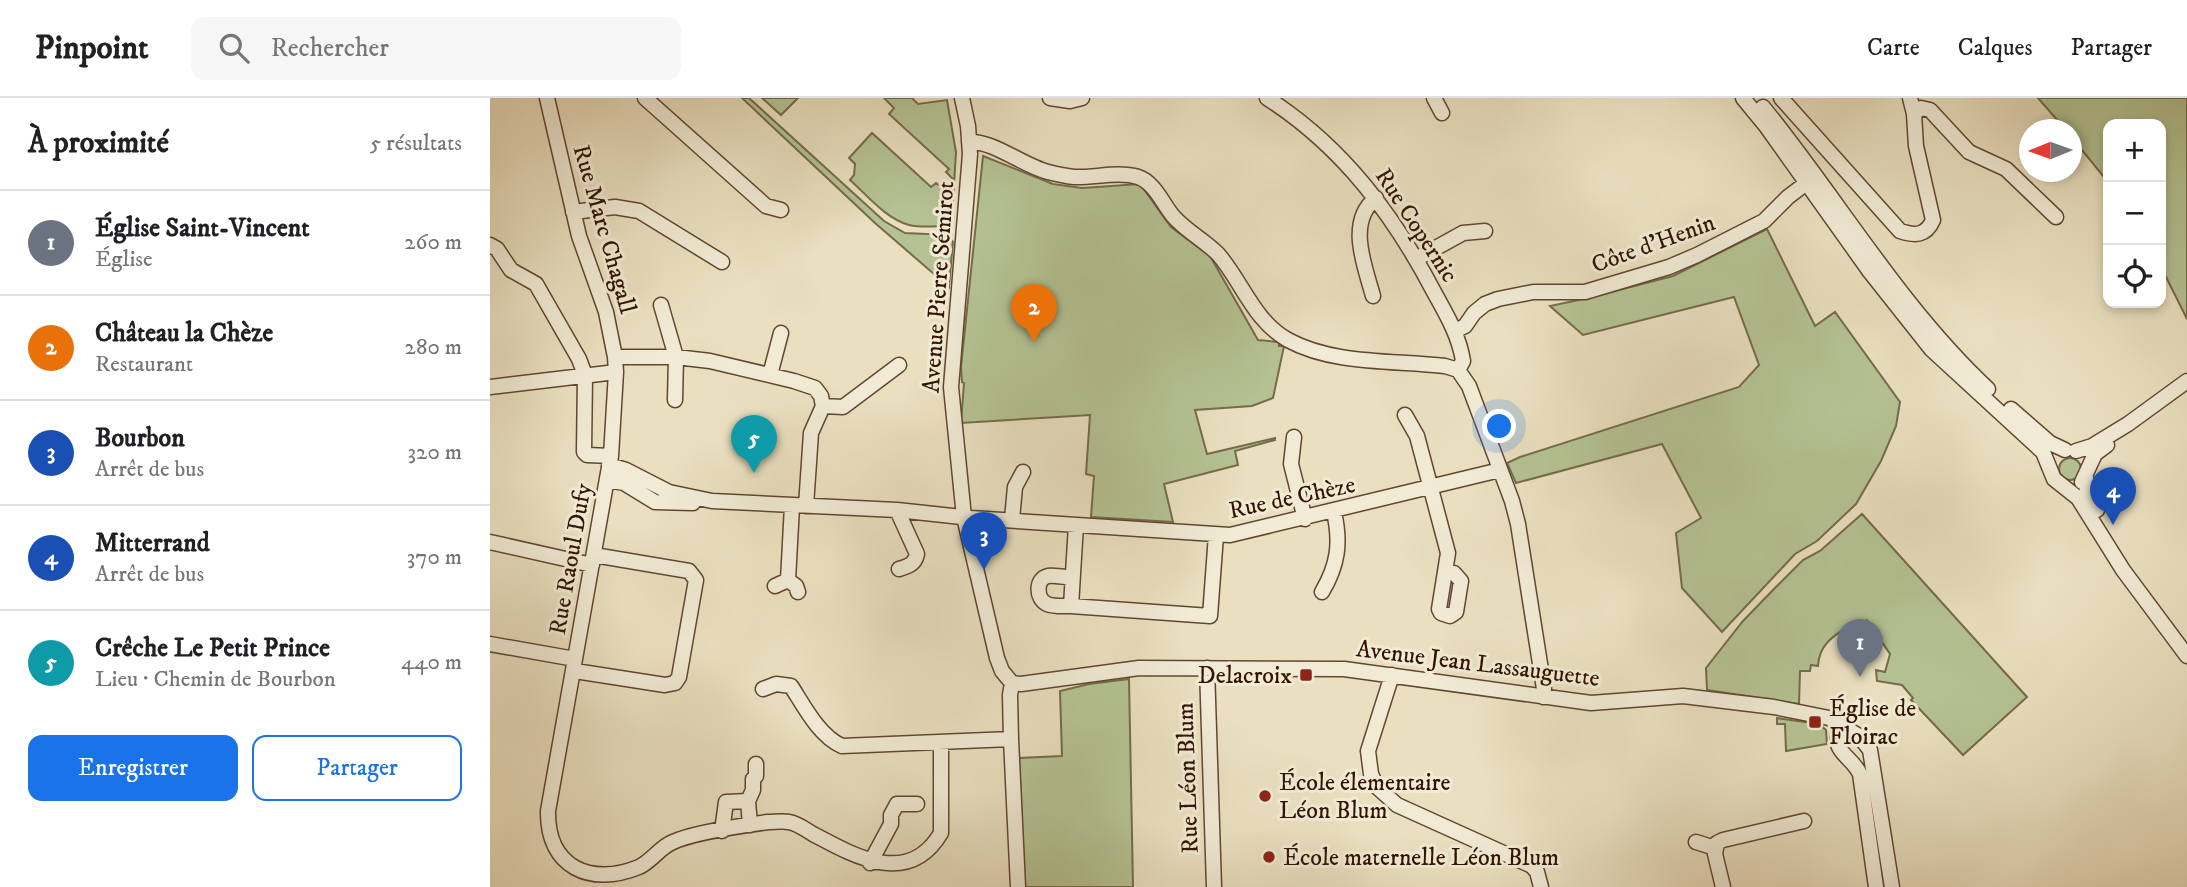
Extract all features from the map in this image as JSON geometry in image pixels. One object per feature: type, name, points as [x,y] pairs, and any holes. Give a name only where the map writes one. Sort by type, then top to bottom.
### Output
[{"type":"street","name":"Rue Marc Chagall","points":[[547,98],[573,212],[606,312],[616,372]]},
{"type":"street","points":[[645,98],[766,206],[781,209]]},
{"type":"street","name":"Avenue Pierre Sémirot","points":[[962,98],[969,142],[951,373],[953,418],[964,517],[997,658],[1002,670],[1013,683]]},
{"type":"street","points":[[1050,98],[1070,101],[1082,98]]},
{"type":"street","name":"Rue Copernic","points":[[1267,98],[1285,103],[1376,198],[1416,259],[1455,331],[1463,361],[1458,370]]},
{"type":"street","points":[[1434,98],[1442,113]]},
{"type":"street","points":[[1743,98],[1956,356],[2050,443],[2087,461],[2087,493],[2118,545],[2187,641]]},
{"type":"street","points":[[1755,98],[1870,272],[1931,349],[2043,452],[2054,480],[2078,498],[2123,570],[2187,656]]},
{"type":"street","points":[[1781,98],[1899,231],[1912,235],[1929,229],[1933,220],[1916,146],[1910,98]]},
{"type":"street","points":[[1914,114],[1922,108],[1930,110],[1969,152],[2006,169],[2056,217]]},
{"type":"street","points":[[969,142],[989,144],[1013,159],[1051,173],[1073,177],[1127,176],[1143,180],[1151,186],[1175,218],[1222,260],[1268,326],[1306,349],[1356,358],[1445,366],[1458,370],[1469,386],[1513,501],[1544,689],[1543,697]]},
{"type":"street","name":"Côte d'Henin","points":[[1455,331],[1465,326],[1479,309],[1497,299],[1533,292],[1585,292],[1669,267],[1764,221],[1811,179]]},
{"type":"street","points":[[1373,296],[1360,237],[1363,212],[1376,198]]},
{"type":"street","points":[[573,212],[615,206],[639,211],[722,262]]},
{"type":"street","points":[[1416,259],[1463,233],[1485,231]]},
{"type":"street","points":[[490,245],[497,250],[510,270],[536,284],[576,351],[585,375]]},
{"type":"street","points":[[661,305],[676,357],[675,400]]},
{"type":"street","points":[[770,375],[781,332]]},
{"type":"street","points":[[615,356],[676,357],[710,361],[815,388],[821,396],[823,406],[810,433],[799,506],[782,583],[796,586],[797,592]]},
{"type":"street","points":[[823,406],[843,407],[899,365]]},
{"type":"street","points":[[490,387],[616,372]]},
{"type":"street","name":"Rue Raoul Dufy","points":[[616,372],[609,467],[558,752],[548,826],[556,846],[573,869],[602,877],[642,866],[660,849],[674,841],[750,825],[791,822],[870,863]]},
{"type":"street","name":"Rue de Chèze","points":[[585,375],[584,452],[609,467],[624,483],[662,504],[712,501],[897,510],[1230,535],[1500,470]]},
{"type":"street","points":[[2051,467],[2055,456],[2092,446],[2128,424],[2187,381]]},
{"type":"street","points":[[1405,415],[1417,436],[1448,553],[1445,573]]},
{"type":"street","points":[[2065,486],[2077,485],[2087,473],[2095,454],[2128,424]]},
{"type":"street","points":[[1294,437],[1291,464],[1305,519]]},
{"type":"street","points":[[1012,519],[1014,487],[1023,472]]},
{"type":"street","points":[[897,510],[916,547],[921,564],[900,569]]},
{"type":"street","points":[[1322,592],[1334,573],[1339,533],[1334,512]]},
{"type":"street","points":[[1071,606],[1076,525]]},
{"type":"street","points":[[1072,578],[1049,576],[1043,579],[1039,585],[1039,594],[1043,602],[1049,605],[1210,615],[1216,535]]},
{"type":"street","points":[[490,542],[593,560],[689,571],[696,580],[678,680],[671,685],[575,665],[490,643]]},
{"type":"street","name":"Avenue Jean Lassauguette","points":[[1013,683],[1139,668],[1344,669],[1603,703],[1700,697],[1829,718],[1859,736],[1870,750],[1892,887]]},
{"type":"street","name":"Rue Léon Blum","points":[[1206,668],[1214,887]]},
{"type":"street","points":[[1392,675],[1368,751],[1371,774],[1377,787],[1397,805],[1532,866],[1538,872],[1541,887]]},
{"type":"street","points":[[1013,683],[1010,695],[1011,739],[1018,887]]},
{"type":"street","points":[[763,689],[776,684],[791,686],[815,721],[834,742],[842,746],[1011,739]]},
{"type":"street","points":[[1842,724],[1837,734],[1837,743],[1842,754],[1860,775],[1876,887]]},
{"type":"street","points":[[917,804],[897,804],[891,815],[891,824],[870,863],[885,867],[906,865],[922,857],[935,845],[942,833],[941,742]]},
{"type":"street","points":[[750,825],[748,801],[759,785],[756,764]]},
{"type":"street","points":[[722,831],[726,802],[748,801]]},
{"type":"street","points":[[1715,848],[1723,840],[1804,821]]},
{"type":"street","points":[[1696,842],[1715,848]]},
{"type":"street","points":[[1715,848],[1723,887]]},
{"type":"green space","points":[[742,98],[749,98],[884,221],[905,233],[948,235],[953,242],[949,287],[875,223]]},
{"type":"green space","points":[[762,98],[798,98],[781,115]]},
{"type":"green space","points":[[884,98],[912,98],[918,104],[947,100],[956,152],[952,219],[949,226],[909,225],[892,218],[850,180],[854,175],[855,164],[849,158],[872,133],[931,187],[936,183],[944,189],[953,179],[946,172],[949,169],[889,114],[894,108]]},
{"type":"green space","points":[[2038,98],[2187,98],[2187,319],[2166,277],[2166,119],[2103,119],[2103,176],[2082,150],[2082,119],[2056,119]]},
{"type":"green space","points":[[983,156],[1053,184],[1082,188],[1140,184],[1171,227],[1210,256],[1258,340],[1279,342],[1279,346],[1284,346],[1273,398],[1252,406],[1195,410],[1207,454],[1275,440],[1235,451],[1238,465],[1164,484],[1173,522],[1091,517],[1094,476],[1086,474],[1090,415],[961,423],[964,383],[961,367]]},
{"type":"green space","points":[[1767,229],[1815,326],[1835,312],[1900,402],[1896,426],[1881,461],[1856,504],[1817,541],[1795,554],[1722,632],[1682,588],[1676,533],[1701,518],[1662,444],[1516,483],[1507,463],[1739,387],[1759,365],[1734,297],[1583,335],[1550,306],[1673,276]]},
{"type":"green space","points":[[2070,458],[2078,461],[2081,469],[2078,477],[2070,480],[2062,477],[2059,469],[2062,461]]},
{"type":"green space","points":[[1862,514],[2027,697],[1963,755],[1911,700],[1913,698],[1902,685],[1877,681],[1876,670],[1885,672],[1890,654],[1867,620],[1859,625],[1856,622],[1825,645],[1818,666],[1811,665],[1810,671],[1800,671],[1799,704],[1707,690],[1706,668],[1743,621],[1803,560],[1820,551]]},
{"type":"green space","points":[[1129,679],[1133,887],[1025,887],[1019,758],[1062,756],[1060,691]]},
{"type":"green space","points":[[1777,718],[1819,724],[1826,730],[1827,744],[1786,751],[1785,724],[1777,724]]},
{"type":"place","name":"Château la Chèze","points":[[1034,342]]},
{"type":"place","name":"Crêche Le Petit Prince","points":[[754,473]]},
{"type":"place","name":"Mitterrand","points":[[2113,525]]},
{"type":"place","name":"Bourbon","points":[[984,570]]},
{"type":"place","name":"Delacroix","points":[[1306,675]]},
{"type":"place","name":"Église Saint-Vincent","points":[[1860,677]]},
{"type":"place","name":"Église de Floirac","points":[[1815,722]]},
{"type":"place","name":"École élementaire Léon Blum","points":[[1265,796]]},
{"type":"place","name":"École maternelle Léon Blum","points":[[1269,857]]}]
